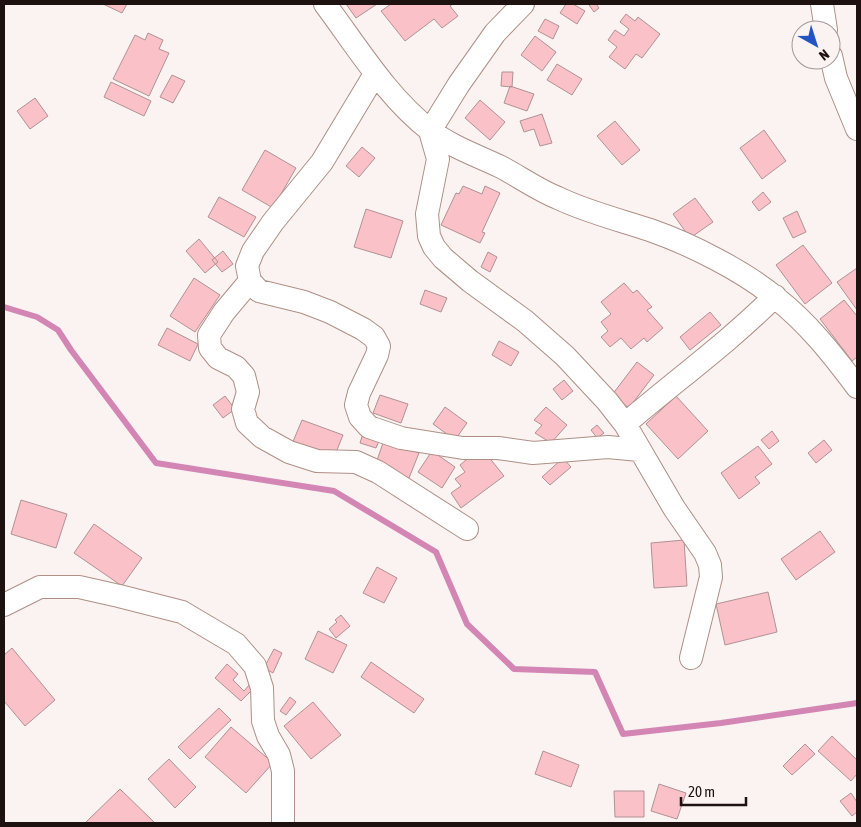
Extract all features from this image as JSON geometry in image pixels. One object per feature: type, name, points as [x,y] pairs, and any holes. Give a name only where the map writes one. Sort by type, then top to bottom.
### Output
[{"type":"street","points":[[326,4],[375,74],[403,106],[430,131],[445,141],[558,198],[652,231],[732,268],[775,296],[814,334],[857,387]]},
{"type":"street","points":[[523,4],[494,33],[430,131],[438,159],[427,214],[429,236],[434,248],[443,258],[470,281],[525,321],[565,356],[607,401],[625,424],[674,508],[705,553],[710,565],[711,577],[691,658]]},
{"type":"street","points":[[822,4],[824,20]]},
{"type":"street","points":[[834,70],[857,129]]},
{"type":"street","points":[[375,74],[322,162],[273,222],[253,251],[247,266],[250,282],[259,291],[304,302],[330,312],[363,329],[374,337],[378,346],[377,355],[359,393],[356,405],[360,417],[369,427],[401,438],[463,448],[498,448],[533,453],[608,447],[639,450]]},
{"type":"street","points":[[250,282],[224,312],[209,335],[210,348],[218,358],[236,367],[244,376],[248,392],[243,409],[247,423],[262,437],[289,452],[317,461],[356,462],[378,472],[467,529]]},
{"type":"street","points":[[625,424],[726,341],[775,296]]},
{"type":"street","points":[[4,605],[40,587],[79,587],[182,612],[236,644],[255,666],[262,688],[263,721],[268,736],[279,755],[283,771],[283,823]]},
{"type":"building","points":[[103,4],[127,4],[122,13]]},
{"type":"building","points":[[346,4],[377,4],[356,18]]},
{"type":"building","points":[[391,4],[453,4],[450,6],[458,16],[442,28],[434,19],[405,41],[381,11]]},
{"type":"building","points":[[566,4],[573,4],[585,11],[577,24],[560,13]]},
{"type":"building","points":[[590,4],[596,4],[599,8],[594,12]]},
{"type":"building","points":[[626,14],[635,21],[638,17],[660,34],[642,58],[636,54],[625,69],[609,57],[617,47],[608,40],[615,30],[624,36],[629,29],[620,22]]},
{"type":"building","points":[[545,19],[559,26],[553,39],[538,31]]},
{"type":"building","points":[[148,33],[163,40],[159,49],[169,53],[149,96],[113,79],[135,35],[145,40]]},
{"type":"building","points":[[535,36],[556,52],[542,71],[521,55]]},
{"type":"building","points":[[557,64],[582,79],[572,95],[547,80]]},
{"type":"building","points":[[502,72],[513,72],[512,87],[501,86]]},
{"type":"building","points":[[172,75],[185,81],[173,103],[160,97]]},
{"type":"building","points":[[111,82],[151,101],[144,116],[104,97]]},
{"type":"building","points":[[510,86],[534,94],[527,111],[504,103]]},
{"type":"building","points":[[35,98],[48,116],[30,129],[17,111]]},
{"type":"building","points":[[480,100],[505,122],[490,140],[465,118]]},
{"type":"building","points":[[542,114],[552,143],[540,146],[534,129],[524,132],[520,121]]},
{"type":"building","points":[[615,121],[640,150],[622,165],[597,136]]},
{"type":"building","points":[[764,130],[786,161],[762,179],[740,148]]},
{"type":"building","points":[[362,147],[375,158],[359,177],[346,166]]},
{"type":"building","points":[[265,150],[296,168],[273,208],[242,190]]},
{"type":"building","points":[[463,186],[482,194],[485,186],[500,193],[482,232],[485,233],[480,243],[441,225],[456,193],[459,194]]},
{"type":"building","points":[[763,192],[771,202],[759,211],[752,202]]},
{"type":"building","points":[[219,197],[256,217],[244,237],[208,217]]},
{"type":"building","points":[[695,198],[713,222],[690,238],[673,214]]},
{"type":"building","points":[[366,209],[403,221],[391,258],[354,247]]},
{"type":"building","points":[[797,211],[806,232],[793,238],[783,218]]},
{"type":"building","points":[[199,239],[218,262],[205,273],[186,251]]},
{"type":"building","points":[[803,245],[832,283],[805,304],[776,265]]},
{"type":"building","points":[[223,251],[233,264],[222,272],[212,260]]},
{"type":"building","points":[[488,252],[497,257],[490,272],[481,267]]},
{"type":"building","points":[[857,268],[857,310],[837,282]]},
{"type":"building","points":[[194,278],[220,295],[195,332],[170,316]]},
{"type":"building","points":[[624,283],[633,293],[637,290],[652,307],[647,310],[663,328],[647,342],[644,338],[631,349],[621,338],[610,347],[601,337],[608,331],[601,322],[611,314],[601,302]]},
{"type":"building","points":[[425,290],[447,298],[441,312],[420,304]]},
{"type":"building","points":[[844,300],[857,316],[857,357],[852,361],[820,319]]},
{"type":"building","points":[[710,312],[721,325],[690,350],[680,337]]},
{"type":"building","points":[[167,328],[198,344],[190,361],[158,345]]},
{"type":"building","points":[[499,341],[519,352],[511,366],[492,355]]},
{"type":"building","points":[[637,362],[654,375],[629,408],[612,395]]},
{"type":"building","points":[[564,380],[573,391],[562,400],[553,389]]},
{"type":"building","points":[[380,395],[408,404],[401,423],[373,413]]},
{"type":"building","points":[[225,396],[235,409],[223,418],[213,405]]},
{"type":"building","points":[[676,396],[708,431],[678,459],[646,424]]},
{"type":"building","points":[[445,407],[467,423],[455,440],[433,424]]},
{"type":"building","points":[[546,407],[567,425],[551,443],[535,433],[542,425],[534,420]]},
{"type":"building","points":[[302,420],[343,435],[333,460],[292,444]]},
{"type":"building","points":[[597,425],[604,433],[597,438],[591,430]]},
{"type":"building","points":[[364,430],[381,436],[376,448],[360,443]]},
{"type":"building","points":[[772,431],[779,441],[769,449],[761,440]]},
{"type":"building","points":[[384,440],[419,453],[409,478],[375,466]]},
{"type":"building","points":[[824,440],[832,450],[816,463],[808,453]]},
{"type":"building","points":[[758,446],[772,464],[755,477],[760,483],[739,499],[721,473]]},
{"type":"building","points":[[478,450],[488,456],[504,476],[461,508],[451,493],[461,486],[455,479],[465,472],[460,465]]},
{"type":"building","points":[[432,451],[455,467],[442,488],[418,472]]},
{"type":"building","points":[[563,458],[571,467],[550,485],[542,477]]},
{"type":"building","points":[[21,500],[67,514],[56,548],[11,534]]},
{"type":"building","points":[[94,524],[142,558],[122,586],[74,553]]},
{"type":"building","points":[[820,531],[835,552],[796,580],[781,559]]},
{"type":"building","points":[[684,540],[687,586],[654,588],[651,543]]},
{"type":"building","points":[[377,567],[397,578],[384,603],[363,593]]},
{"type":"building","points":[[768,592],[777,632],[725,645],[716,604]]},
{"type":"building","points":[[341,615],[350,626],[336,638],[329,629],[337,622],[335,620]]},
{"type":"building","points":[[318,631],[347,645],[333,673],[305,659]]},
{"type":"building","points":[[12,648],[55,700],[25,726],[4,701],[4,655]]},
{"type":"building","points":[[274,649],[282,653],[273,673],[264,668]]},
{"type":"building","points":[[371,662],[424,699],[414,713],[361,677]]},
{"type":"building","points":[[227,664],[238,674],[233,680],[244,691],[250,684],[254,688],[241,701],[215,678]]},
{"type":"building","points":[[290,697],[296,702],[286,715],[280,711]]},
{"type":"building","points":[[313,702],[341,735],[311,759],[284,726]]},
{"type":"building","points":[[219,708],[231,720],[190,759],[178,747]]},
{"type":"building","points":[[231,727],[273,763],[246,793],[205,757]]},
{"type":"building","points":[[832,736],[857,760],[857,774],[851,781],[818,751]]},
{"type":"building","points":[[805,744],[815,754],[792,775],[783,766]]},
{"type":"building","points":[[543,751],[579,765],[571,787],[535,774]]},
{"type":"building","points":[[169,759],[196,787],[175,808],[148,779]]},
{"type":"building","points":[[659,784],[686,793],[677,819],[651,811]]},
{"type":"building","points":[[120,789],[155,823],[85,823]]},
{"type":"building","points":[[614,791],[644,791],[644,817],[615,817]]},
{"type":"building","points":[[851,793],[857,802],[857,812],[852,816],[840,801]]},
{"type":"waterway","points":[[4,307],[37,317],[58,330],[156,463],[334,491],[436,552],[467,624],[514,669],[595,672],[623,734],[721,723],[857,703]]}]
